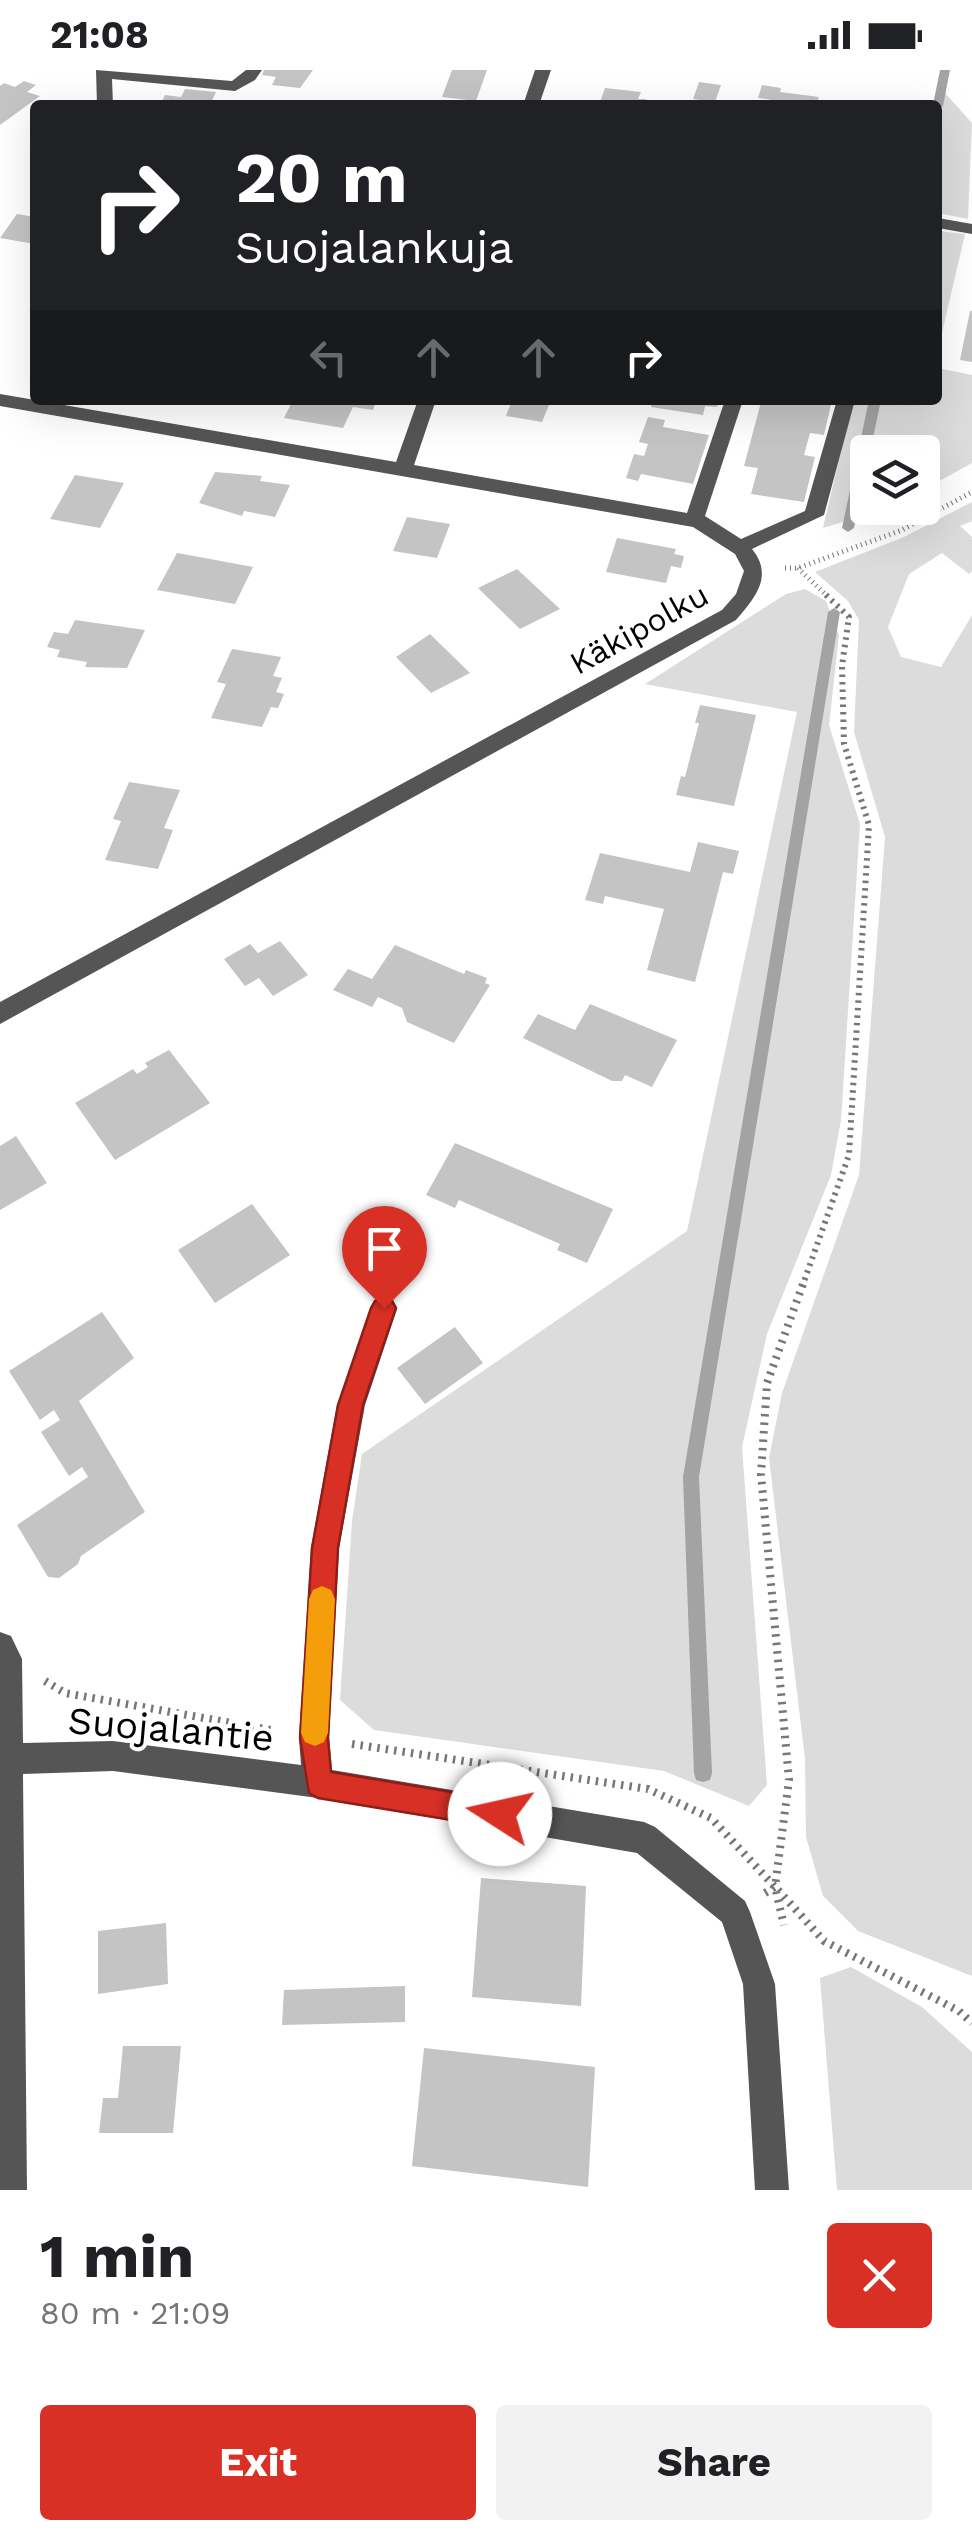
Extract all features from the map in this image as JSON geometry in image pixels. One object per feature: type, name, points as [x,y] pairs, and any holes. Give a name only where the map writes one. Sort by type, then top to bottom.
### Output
[{"type":"street","points":[[105,100],[104,72],[234,86],[254,70]]},
{"type":"street","points":[[533,100],[544,70]]},
{"type":"street","points":[[942,224],[972,228]]},
{"type":"street","name":"Käkipolku","points":[[0,400],[694,520],[742,546]]},
{"type":"street","points":[[403,469],[425,405]]},
{"type":"street","points":[[694,520],[732,405]]},
{"type":"street","points":[[754,569],[742,546],[814,515],[845,405]]},
{"type":"street","name":"Käkipolku","points":[[0,1014],[729,615],[749,596],[754,569]]},
{"type":"street","points":[[318,1784],[314,1738],[325,1548],[351,1405],[384,1308]]},
{"type":"street","points":[[0,1647],[7,1659],[4,1693],[8,1759],[10,2190]]},
{"type":"street","name":"Suojalantie","points":[[8,1759],[113,1756],[318,1784],[644,1838],[734,1912]]},
{"type":"street","points":[[734,1912],[759,1984],[772,2190]]},
{"type":"path","points":[[754,569],[798,568],[902,530],[972,492]]},
{"type":"path","points":[[798,568],[849,618],[842,666],[844,744],[869,826],[849,1156],[766,1383],[761,1474],[789,1780],[776,1887],[824,1941],[959,2010],[972,2023]]},
{"type":"path","points":[[734,1912],[776,1887]]},
{"type":"shaded area","points":[[936,93],[945,93],[972,123],[968,219],[942,214],[942,100],[934,100]]},
{"type":"shaded area","points":[[942,231],[965,234],[942,333]]},
{"type":"shaded area","points":[[942,369],[972,375],[972,463],[940,481],[940,435],[850,435],[850,520],[823,528],[852,405],[942,405]]},
{"type":"shaded area","points":[[972,502],[972,521],[960,526],[972,537],[972,571],[969,574],[942,553],[909,574],[888,627],[901,657],[941,667],[972,615],[972,1976],[858,1931],[823,1896],[806,1837],[805,1759],[769,1458],[782,1393],[859,1175],[885,837],[854,732],[859,620],[848,601],[815,572],[927,525],[940,525],[940,518]]},
{"type":"shaded area","points":[[805,589],[826,601],[839,635],[829,725],[860,824],[841,1120],[831,1175],[767,1334],[742,1447],[767,1785],[749,1806],[664,1771],[374,1730],[340,1700],[352,1521],[362,1454],[687,1231],[797,712],[645,684],[786,594]]},
{"type":"shaded area","points":[[851,1967],[922,2007],[972,2052],[972,2190],[837,2190],[820,1978]]},
{"type":"building","points":[[264,70],[313,70],[300,88],[272,85],[276,77],[262,75]]},
{"type":"building","points":[[452,70],[487,70],[476,100],[442,97]]},
{"type":"building","points":[[24,81],[36,85],[27,92],[40,96],[0,125],[0,86],[4,83],[15,87]]},
{"type":"building","points":[[699,82],[721,85],[716,100],[693,99]]},
{"type":"building","points":[[762,85],[781,88],[780,92],[819,97],[818,100],[758,98]]},
{"type":"building","points":[[605,88],[641,92],[638,99],[646,99],[646,100],[601,100]]},
{"type":"building","points":[[185,89],[216,92],[212,100],[162,100],[165,95],[181,97]]},
{"type":"building","points":[[17,214],[30,216],[30,243],[0,238]]},
{"type":"building","points":[[972,311],[972,362],[960,360]]},
{"type":"building","points":[[290,405],[375,405],[373,410],[353,407],[343,428],[284,418]]},
{"type":"building","points":[[510,405],[549,405],[542,422],[506,416]]},
{"type":"building","points":[[718,405],[705,406],[703,415],[651,407]]},
{"type":"building","points":[[760,405],[831,405],[824,435],[810,433],[804,455],[815,457],[804,502],[751,494],[758,468],[744,466]]},
{"type":"building","points":[[648,417],[665,420],[663,427],[709,435],[693,484],[641,474],[638,481],[626,478],[634,454],[644,456],[648,444],[639,442]]},
{"type":"building","points":[[215,472],[262,476],[260,481],[290,485],[275,517],[244,511],[242,516],[199,503]]},
{"type":"building","points":[[75,475],[124,483],[100,528],[50,519]]},
{"type":"building","points":[[407,517],[450,524],[437,558],[393,551]]},
{"type":"building","points":[[617,538],[676,549],[674,554],[684,556],[681,568],[671,566],[666,583],[606,572]]},
{"type":"building","points":[[177,553],[253,567],[235,604],[157,590]]},
{"type":"building","points":[[517,569],[560,609],[520,629],[478,588]]},
{"type":"building","points":[[75,620],[145,630],[127,668],[85,667],[87,662],[57,657],[60,650],[47,647],[54,632],[68,634]]},
{"type":"building","points":[[430,634],[470,673],[431,693],[396,657]]},
{"type":"building","points":[[232,649],[281,657],[273,676],[282,678],[276,692],[284,694],[278,708],[271,707],[262,727],[211,718],[226,684],[217,682]]},
{"type":"building","points":[[700,705],[756,715],[734,806],[676,795],[681,776],[685,777]]},
{"type":"building","points":[[129,782],[180,790],[164,828],[173,830],[158,869],[105,860],[121,821],[113,819]]},
{"type":"building","points":[[698,842],[739,851],[733,874],[723,872],[695,982],[647,970],[664,909],[605,896],[603,904],[585,900],[600,853],[690,872]]},
{"type":"building","points":[[280,941],[308,975],[273,996],[259,978],[245,986],[224,959],[250,944],[258,953]]},
{"type":"building","points":[[395,945],[464,974],[466,970],[487,978],[485,983],[490,985],[454,1043],[407,1022],[402,1008],[378,997],[372,1007],[333,990],[348,969],[372,979]]},
{"type":"building","points":[[590,1004],[677,1040],[652,1087],[625,1075],[622,1081],[612,1081],[523,1038],[538,1014],[575,1030]]},
{"type":"building","points":[[169,1050],[210,1103],[115,1160],[75,1103],[133,1069],[137,1074],[148,1067],[145,1063]]},
{"type":"building","points":[[16,1136],[47,1183],[0,1210],[0,1146]]},
{"type":"building","points":[[455,1143],[613,1209],[587,1263],[557,1250],[560,1244],[459,1200],[455,1208],[426,1195]]},
{"type":"building","points":[[252,1204],[290,1255],[215,1303],[178,1250]]},
{"type":"building","points":[[102,1312],[134,1358],[79,1401],[145,1512],[81,1556],[78,1564],[59,1578],[48,1577],[17,1525],[88,1477],[82,1467],[69,1476],[41,1432],[60,1420],[54,1410],[40,1420],[9,1371]]},
{"type":"building","points":[[455,1327],[483,1363],[425,1404],[397,1368]]},
{"type":"building","points":[[481,1878],[586,1886],[581,2006],[472,1997]]},
{"type":"building","points":[[166,1923],[168,1984],[98,1994],[98,1931]]},
{"type":"building","points":[[405,1986],[405,2022],[282,2025],[284,1990]]},
{"type":"building","points":[[123,2046],[181,2046],[173,2133],[99,2133],[103,2098],[118,2098]]},
{"type":"building","points":[[424,2048],[595,2067],[588,2187],[412,2166]]},
{"type":"waterway","points":[[939,100],[945,70]]},
{"type":"waterway","points":[[848,528],[874,405]]},
{"type":"waterway","points":[[703,1773],[691,1477],[834,612]]},
{"type":"slow traffic","points":[[315,1733],[322,1599]]},
{"type":"route","points":[[384,1308],[351,1405],[325,1548],[314,1738],[318,1784],[500,1814]]}]
